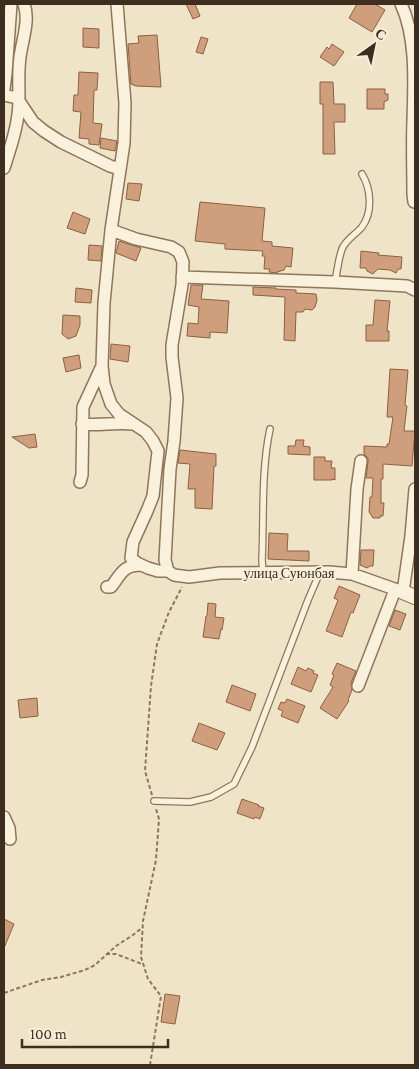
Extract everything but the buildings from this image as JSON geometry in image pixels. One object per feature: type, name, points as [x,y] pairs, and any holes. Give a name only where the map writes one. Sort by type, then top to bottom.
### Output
[{"type":"street","points":[[4,89],[11,4]]},
{"type":"street","points":[[4,168],[13,140],[19,101],[18,76],[26,21],[24,4]]},
{"type":"street","points":[[117,4],[125,103],[124,143],[111,230],[104,303],[102,366],[104,384],[111,404],[119,414],[146,432],[158,451],[153,496],[133,542],[131,558],[136,563],[148,568],[189,577]]},
{"type":"street","points":[[401,4],[411,40],[414,202]]},
{"type":"street","points":[[8,55],[21,52]]},
{"type":"street","points":[[4,95],[17,98],[33,122],[61,142],[110,166],[120,168]]},
{"type":"street","points":[[111,230],[170,247],[179,252],[183,262],[172,357],[177,398],[170,469],[165,560],[168,571]]},
{"type":"street","points":[[182,277],[407,286],[415,290]]},
{"type":"street","points":[[80,482],[82,475],[83,407],[102,366]]},
{"type":"street","points":[[82,424],[107,425],[118,422],[134,424]]},
{"type":"street","points":[[352,574],[357,489],[361,461]]},
{"type":"street","points":[[358,686],[404,593],[415,489]]},
{"type":"street","points":[[107,587],[112,587],[120,574],[130,566],[141,565]]},
{"type":"street","name":"улица Суюнбая","points":[[189,577],[220,573],[330,572],[352,574],[404,593]]},
{"type":"street","points":[[4,817],[10,828],[10,839]]},
{"type":"lane","points":[[335,282],[343,246],[362,227],[369,210],[367,182],[362,174]]},
{"type":"lane","points":[[263,573],[265,473],[270,429]]},
{"type":"lane","points":[[154,801],[190,802],[211,797],[234,784],[252,747],[320,572]]},
{"type":"path","points":[[150,1065],[161,996],[148,979],[140,957],[143,927],[156,860],[159,818],[145,771],[151,686],[157,644],[169,612],[189,577]]},
{"type":"path","points":[[4,994],[42,980],[85,970],[95,965],[116,946],[143,927]]},
{"type":"path","points":[[106,954],[116,954],[143,965]]}]
